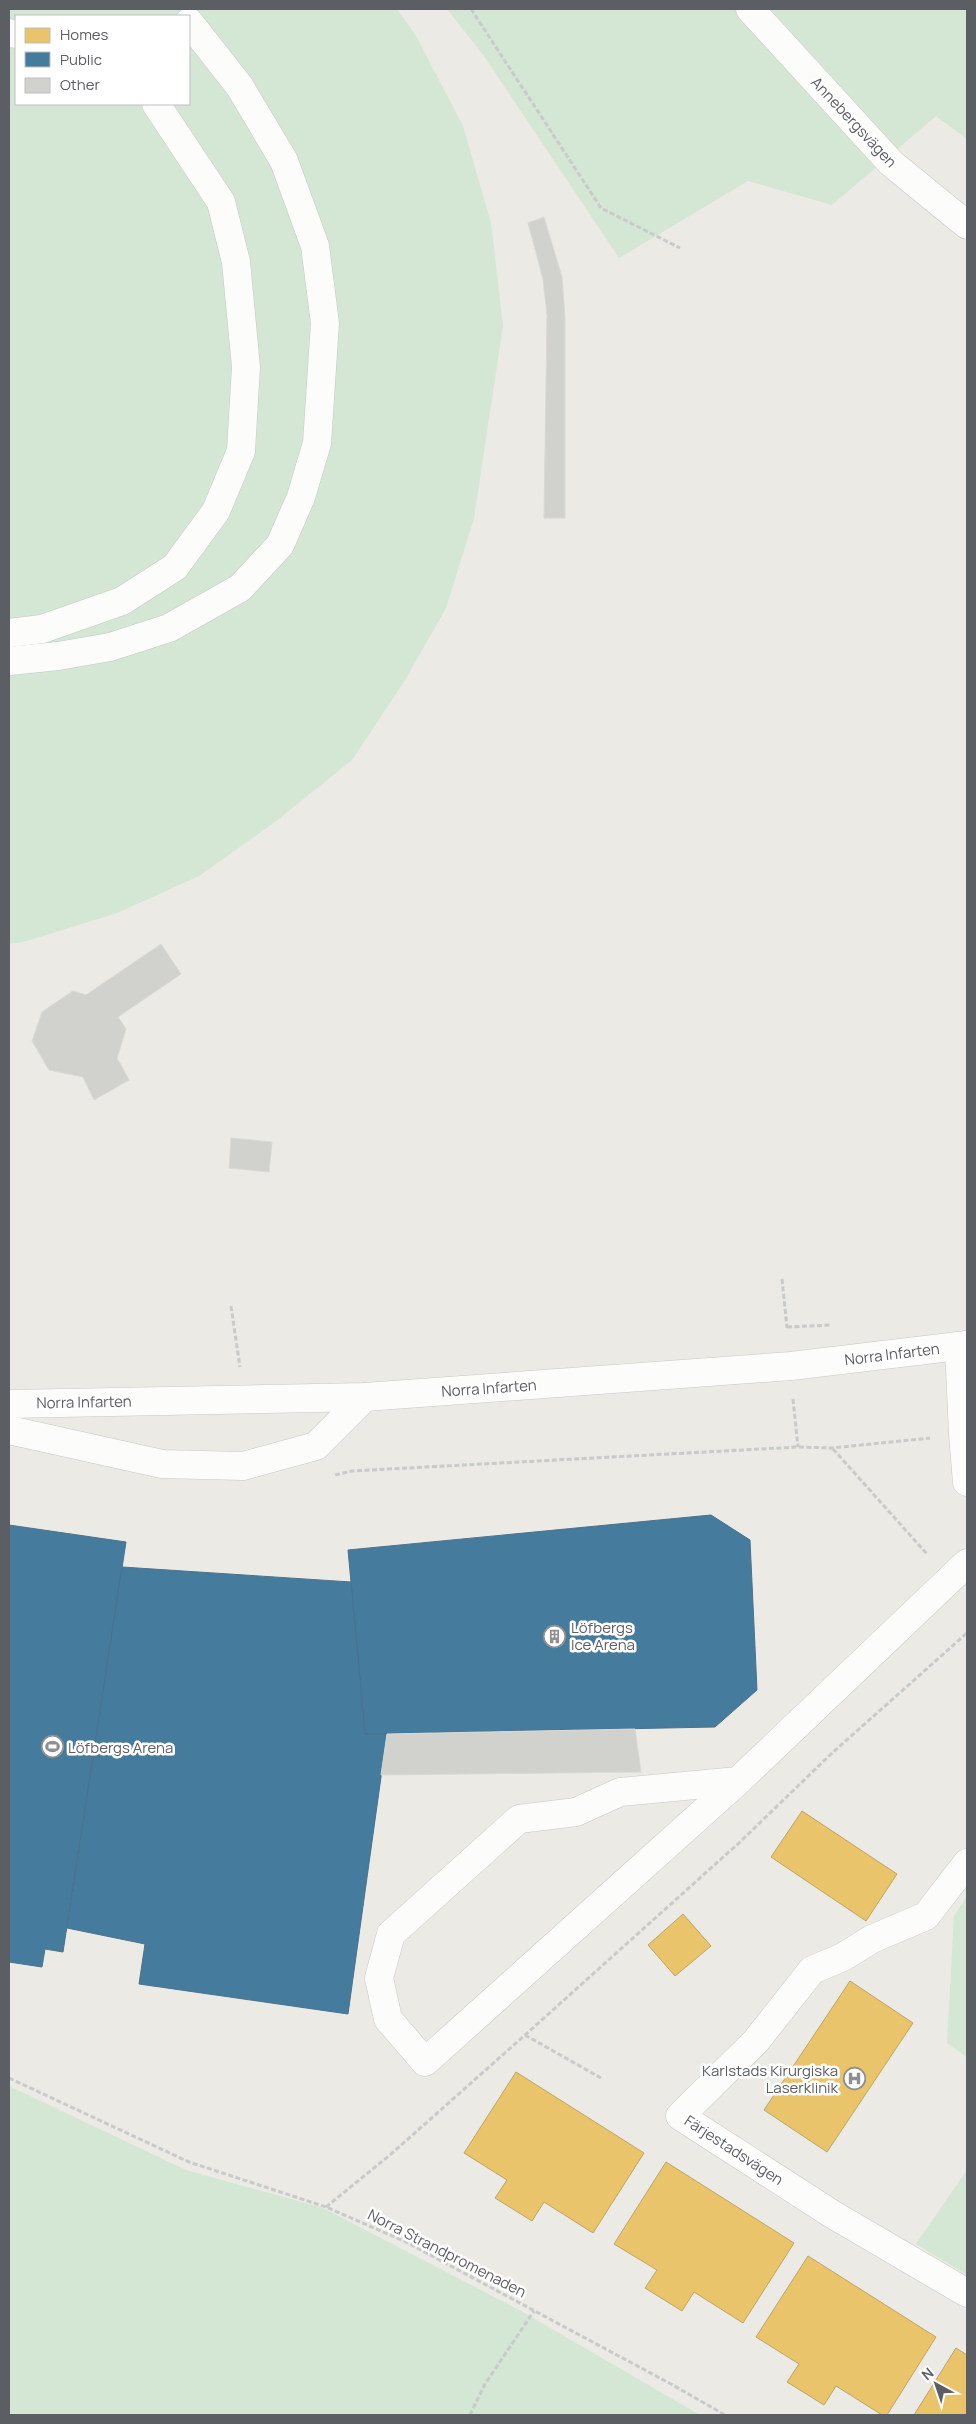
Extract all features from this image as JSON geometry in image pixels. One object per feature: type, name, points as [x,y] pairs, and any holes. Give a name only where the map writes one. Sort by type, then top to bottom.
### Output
[{"type":"street","name":"Annebergsvägen","points":[[750,9],[891,163],[967,226]]},
{"type":"street","points":[[9,661],[58,656],[119,644],[169,628],[240,588],[280,545],[301,497],[317,443],[325,323],[315,246],[284,161],[240,87],[190,23]]},
{"type":"street","points":[[9,633],[42,629],[122,601],[175,567],[216,511],[241,450],[246,367],[236,262],[221,202],[157,105]]},
{"type":"street","points":[[963,1346],[962,1434],[967,1482]]},
{"type":"street","name":"Norra Infarten","points":[[9,1404],[365,1397],[790,1366],[963,1346]]},
{"type":"street","points":[[9,1430],[162,1464],[243,1466],[316,1446],[365,1397]]},
{"type":"street","points":[[738,1781],[620,1792],[576,1812],[519,1819],[391,1934],[379,1978],[388,2019],[426,2062],[738,1781],[959,1572]]},
{"type":"street","name":"Färjestadsvägen","points":[[967,1863],[926,1916],[872,1939],[843,1957],[812,1970],[756,2041],[680,2116],[832,2214],[967,2292]]},
{"type":"path","points":[[471,9],[601,208],[680,248]]},
{"type":"path","points":[[782,1279],[787,1327]]},
{"type":"path","points":[[794,1406],[798,1447]]},
{"type":"path","points":[[334,1475],[352,1471],[798,1447],[832,1448],[962,1434]]},
{"type":"path","points":[[832,1448],[959,1572]]},
{"type":"path","points":[[326,2207],[390,2154],[525,2035],[740,1842],[831,1754],[967,1632]]},
{"type":"path","points":[[525,2035],[601,2078]]},
{"type":"path","name":"Norra Strandpromenaden","points":[[9,2078],[189,2162],[326,2207],[406,2242],[671,2384],[725,2415]]},
{"type":"path","points":[[470,2415],[485,2384],[534,2311]]},
{"type":"green space","points":[[9,9],[397,9],[415,34],[463,126],[491,223],[503,326],[474,518],[446,608],[405,680],[352,760],[275,822],[199,876],[117,913],[27,941],[9,944]]},
{"type":"green space","points":[[447,9],[967,9],[967,139],[936,116],[832,205],[748,181],[619,258],[484,56]]},
{"type":"green space","points":[[967,1896],[967,2057],[947,2043],[954,1916]]},
{"type":"green space","points":[[9,2086],[186,2170],[323,2208],[521,2311],[700,2415],[9,2415]]},
{"type":"green space","points":[[967,2170],[967,2275],[916,2244]]},
{"type":"building: Homes","points":[[802,1811],[897,1874],[866,1921],[771,1857]]},
{"type":"building: Homes","points":[[683,1914],[711,1946],[675,1976],[648,1945]]},
{"type":"building: Homes","points":[[850,1981],[913,2023],[827,2152],[764,2110]]},
{"type":"building: Homes","points":[[516,2072],[644,2153],[593,2233],[544,2202],[532,2221],[495,2198],[507,2180],[464,2153]]},
{"type":"building: Homes","points":[[666,2162],[794,2243],[743,2323],[694,2292],[682,2311],[645,2288],[657,2270],[614,2244]]},
{"type":"building: Homes","points":[[808,2256],[936,2337],[887,2415],[882,2415],[836,2386],[824,2405],[787,2382],[799,2364],[756,2337]]},
{"type":"building: Homes","points":[[956,2348],[967,2355],[967,2415],[914,2415]]},
{"type":"building: Public","name":"Löfbergs Ice Arena","points":[[711,1515],[750,1540],[757,1690],[715,1727],[365,1734],[348,1550]]},
{"type":"building: Public","name":"Löfbergs Arena","points":[[9,1525],[126,1542],[63,1952],[45,1949],[42,1967],[9,1962]]},
{"type":"building: Public","points":[[122,1567],[351,1582],[365,1734],[387,1734],[348,2014],[139,1984],[145,1944],[67,1928]]},
{"type":"building: Other","points":[[544,217],[562,277],[565,318],[565,518],[544,518],[547,315],[543,279],[528,223]]},
{"type":"building: Other","points":[[161,944],[181,974],[118,1017],[126,1029],[117,1058],[129,1080],[94,1100],[83,1077],[49,1070],[32,1041],[42,1012],[73,991],[86,995]]},
{"type":"building: Other","points":[[231,1138],[272,1142],[269,1172],[229,1168]]},
{"type":"building: Other","points":[[635,1729],[641,1772],[381,1775],[387,1734]]},
{"type":"place","name":"Löfbergs Ice Arena","points":[[555,1636]]},
{"type":"place","name":"Löfbergs Arena","points":[[52,1747]]},
{"type":"place","name":"Karlstads Kirurgiska Laserklinik","points":[[854,2079]]}]
